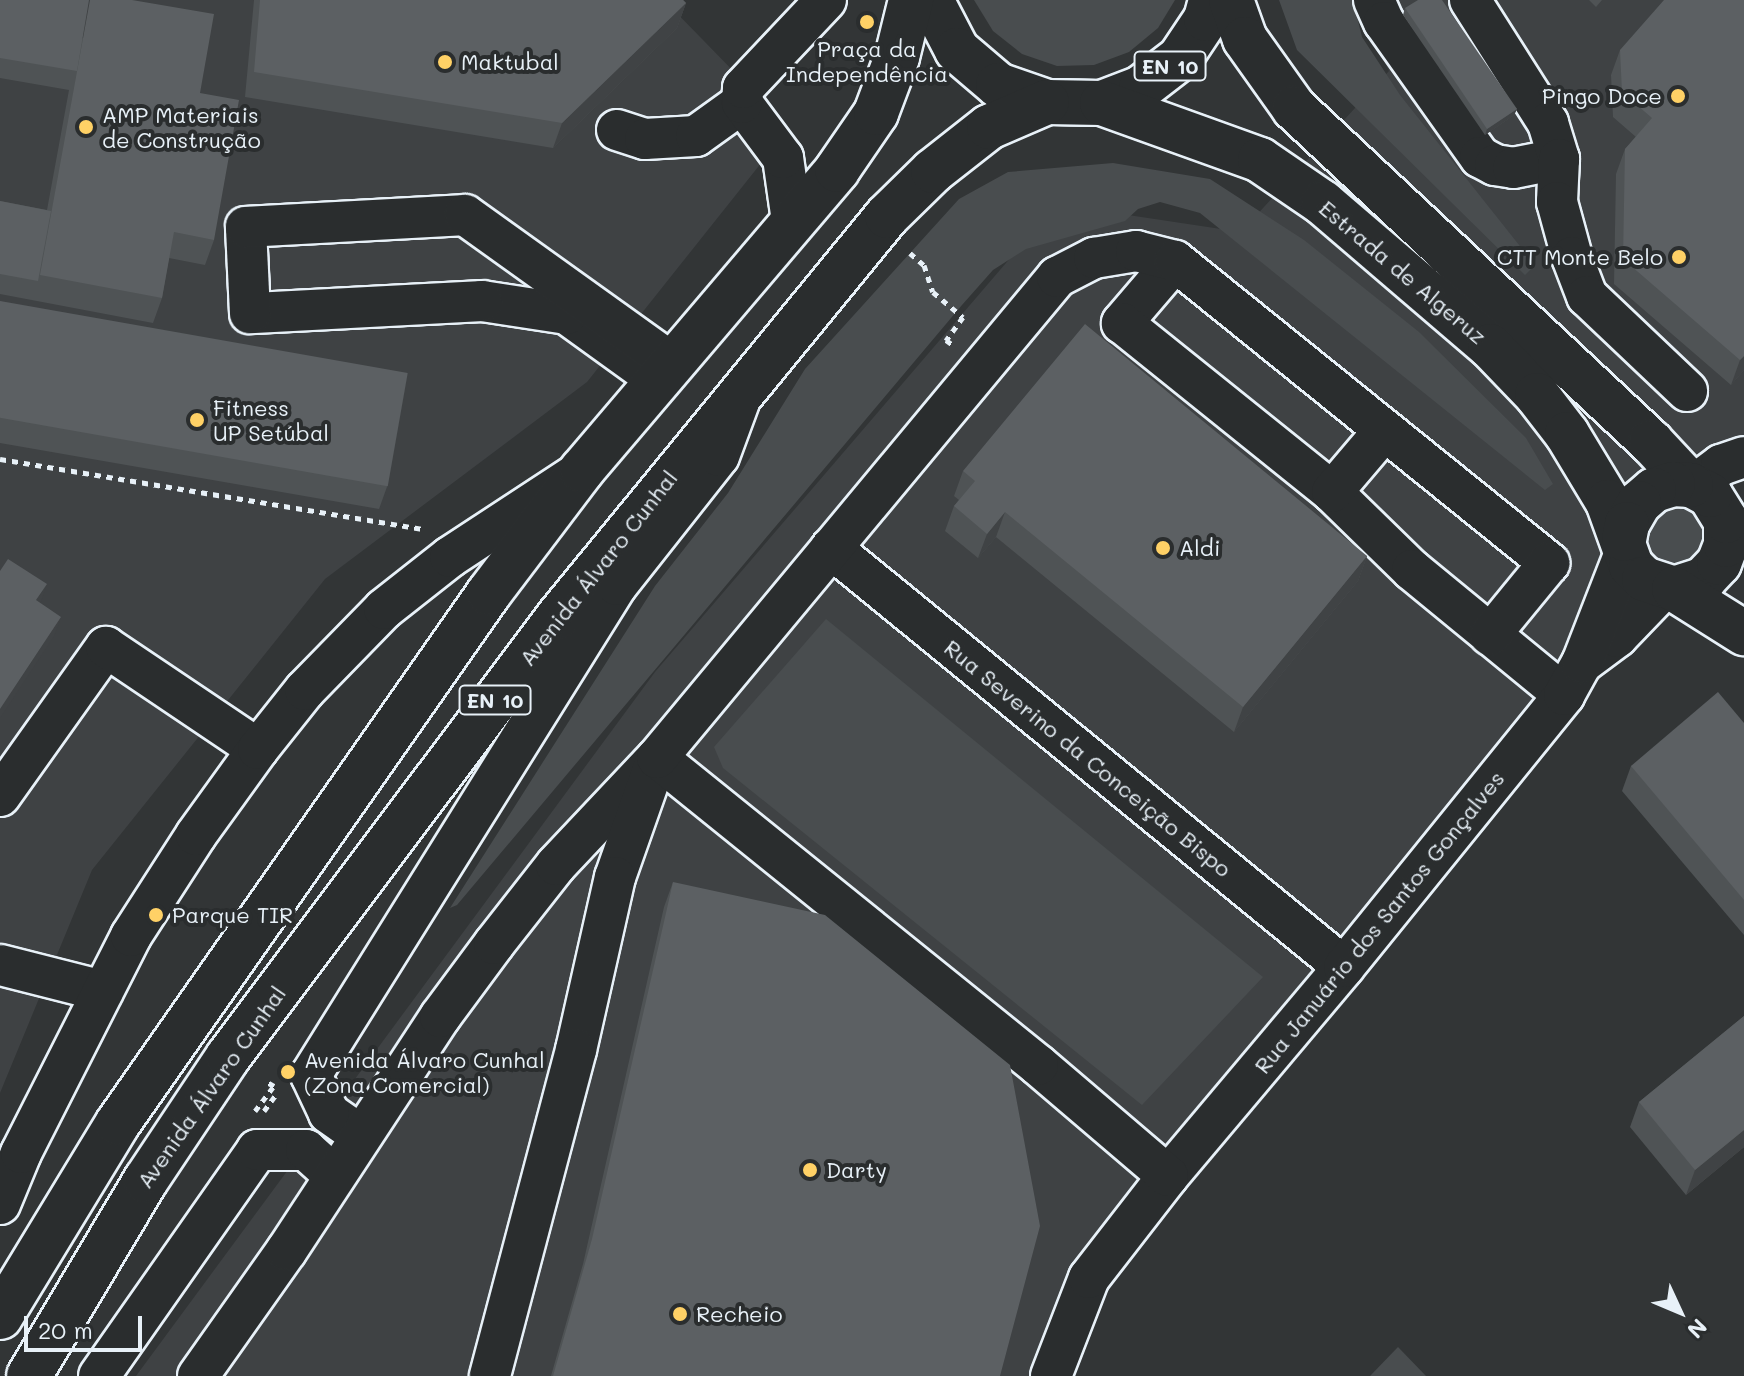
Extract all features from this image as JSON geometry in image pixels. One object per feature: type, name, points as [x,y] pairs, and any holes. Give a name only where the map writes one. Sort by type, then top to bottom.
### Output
[{"type":"main road","name":"EN 10","points":[[0,1317],[118,1123],[471,619],[582,470],[837,170],[876,113],[897,57],[911,0]]},
{"type":"main road","name":"EN 10","points":[[931,0],[957,50],[998,85],[1047,102],[1102,103],[1141,88],[1180,58],[1206,19],[1211,0]]},
{"type":"main road","name":"Estrada de Algeruz","points":[[1231,0],[1245,39],[1294,108],[1651,442],[1692,486],[1710,495],[1736,529],[1712,572],[1695,585],[1669,589]]},
{"type":"main road","name":"Avenida Álvaro Cunhal","points":[[29,1376],[146,1180],[228,1057],[549,628],[746,383],[887,216],[933,171],[989,127],[1047,102]]},
{"type":"main road","name":"Estrada de Algeruz","points":[[1102,103],[1260,160],[1323,203],[1490,346],[1537,395],[1585,464],[1637,574],[1744,633]]},
{"type":"main road","points":[[1625,544],[1632,513],[1646,495],[1664,486],[1692,486]]},
{"type":"street","points":[[792,221],[783,158],[742,103],[743,88],[826,0]]},
{"type":"street","points":[[1374,0],[1384,22],[1480,157],[1495,165],[1513,168],[1559,159]]},
{"type":"street","points":[[1470,0],[1537,102],[1559,159],[1557,202],[1572,257],[1587,296],[1687,391]]},
{"type":"street","points":[[617,130],[645,139],[696,136],[742,103]]},
{"type":"street","points":[[465,215],[665,371],[567,314],[482,301],[250,313],[246,227],[465,215]]},
{"type":"street","points":[[198,1376],[440,1017],[547,876],[657,758],[1057,277],[1094,258],[1136,251],[1175,261],[1549,563],[1490,635]]},
{"type":"street","points":[[1175,261],[1122,323],[1332,492],[1412,570],[1490,635],[1573,679]]},
{"type":"street","points":[[360,1135],[329,1113],[311,1075],[617,585],[719,456],[746,383]]},
{"type":"street","points":[[1332,492],[1384,431]]},
{"type":"street","points":[[1692,486],[1721,465],[1744,457]]},
{"type":"street","points":[[0,1204],[21,1153],[131,936],[196,835],[258,749],[305,690],[384,609],[450,557],[582,470]]},
{"type":"street","name":"Rua Januário dos Santos Gonçalves","points":[[1573,679],[1625,544]]},
{"type":"street","name":"Rua Severino da Conceição Bispo","points":[[831,548],[1344,967]]},
{"type":"street","name":"Rua Januário dos Santos Gonçalves","points":[[1051,1376],[1089,1278],[1168,1176],[1344,967],[1573,679],[1669,589]]},
{"type":"street","points":[[0,796],[106,647],[258,749]]},
{"type":"street","points":[[657,758],[1038,1065],[1168,1176]]},
{"type":"street","points":[[490,1376],[576,1050],[615,877],[657,758]]},
{"type":"street","points":[[0,965],[103,991]]},
{"type":"street","points":[[99,1376],[257,1150],[306,1150],[335,1176]]},
{"type":"path","points":[[912,255],[924,265],[933,292],[963,317],[946,340]]},
{"type":"path","points":[[0,459],[424,530],[434,522]]},
{"type":"shaded area","points":[[0,0],[664,0],[789,128],[587,382],[325,579],[92,870],[0,1093]]},
{"type":"shaded area","points":[[974,0],[1175,0],[1158,28],[1129,52],[1094,65],[1057,66],[1022,54],[993,31]]},
{"type":"shaded area","points":[[1279,0],[1353,0],[1362,37],[1400,95],[1535,265],[1525,275],[1297,50]]},
{"type":"shaded area","points":[[1355,0],[1744,0],[1744,473],[1128,1196],[1039,1376],[136,1376],[655,672],[1024,242],[1128,215],[1241,232],[1389,71]]},
{"type":"shaded area","points":[[1113,163],[1210,179],[1304,240],[1419,332],[1526,438],[1553,484],[1545,490],[1200,213],[1160,202],[1138,209],[1125,221],[1026,249],[993,270],[962,305],[457,905],[450,908],[655,586],[728,493],[805,369],[959,199],[1008,172]]},
{"type":"shaded area","points":[[1674,507],[1695,516],[1704,537],[1695,558],[1674,567],[1653,558],[1644,537],[1653,516]]},
{"type":"shaded area","points":[[826,619],[1263,977],[1142,1105],[723,768],[714,747]]},
{"type":"shaded area","points":[[1398,1347],[1426,1376],[1370,1376]]},
{"type":"building","points":[[0,0],[89,0],[77,71],[0,58]]},
{"type":"building","points":[[90,0],[132,0],[214,14],[200,93],[239,100],[214,240],[174,232],[162,298],[40,275]]},
{"type":"building","name":"Maktubal","points":[[260,0],[683,0],[686,3],[562,123],[254,72]]},
{"type":"building","points":[[1418,0],[1442,0],[1517,109],[1487,129],[1405,8]]},
{"type":"building","points":[[1664,0],[1744,0],[1744,356],[1740,360],[1623,259],[1625,149],[1652,118],[1622,92],[1620,50]]},
{"type":"building","points":[[0,201],[51,211],[38,281],[0,274]]},
{"type":"building","name":"Fitness UP Setúbal","points":[[0,301],[408,373],[388,486],[0,418]]},
{"type":"building","name":"Aldi","points":[[1085,324],[1367,556],[1243,707],[1005,512],[987,534],[954,506],[975,481],[963,471]]},
{"type":"building","points":[[8,559],[47,584],[36,600],[61,617],[0,709],[0,571]]},
{"type":"building","points":[[1718,692],[1744,723],[1744,900],[1631,766]]},
{"type":"building","name":"Darty","points":[[673,882],[825,915],[1010,1065],[1040,1226],[1000,1376],[553,1376],[592,1239]]},
{"type":"building","points":[[1744,1016],[1744,1130],[1695,1170],[1639,1102]]},
{"type":"place","name":"Praça da Independência","points":[[867,22]]},
{"type":"place","name":"Maktubal","points":[[445,62]]},
{"type":"place","name":"Pingo Doce","points":[[1678,96]]},
{"type":"place","name":"AMP Materiais de Construção","points":[[86,127]]},
{"type":"place","name":"CTT Monte Belo","points":[[1679,257]]},
{"type":"place","name":"Fitness UP Setúbal","points":[[197,420]]},
{"type":"place","name":"Aldi","points":[[1163,548]]},
{"type":"place","name":"Parque TIR","points":[[156,915]]},
{"type":"place","name":"Avenida Álvaro Cunhal (Zona Comercial)","points":[[288,1072]]},
{"type":"place","name":"Darty","points":[[810,1170]]},
{"type":"place","name":"Recheio","points":[[680,1314]]}]
